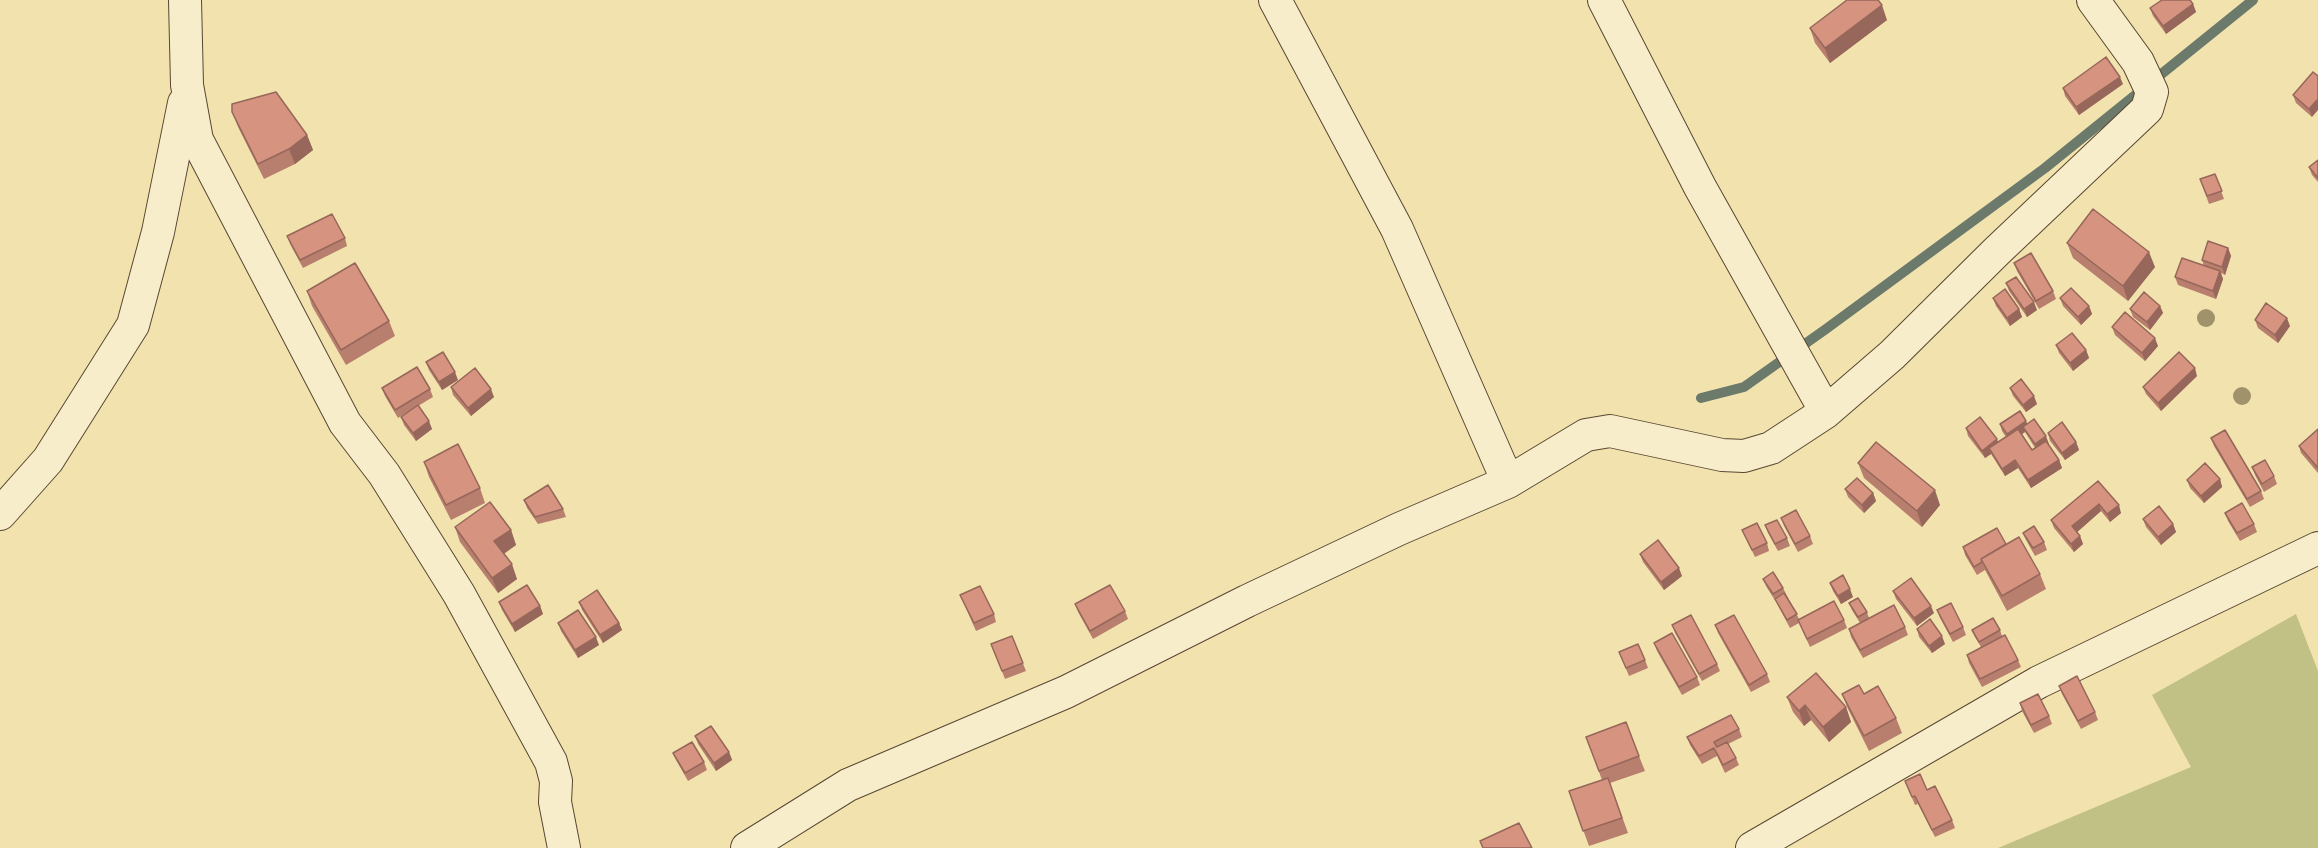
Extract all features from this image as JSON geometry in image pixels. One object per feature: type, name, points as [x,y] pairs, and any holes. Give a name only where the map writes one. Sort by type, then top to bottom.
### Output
[{"type":"street","points":[[185,0],[188,85],[197,140],[345,423],[384,474],[459,594],[551,762],[556,781],[555,802],[564,848]]},
{"type":"street","points":[[1275,0],[1397,229],[1508,482]]},
{"type":"street","points":[[1604,0],[1700,187],[1826,412]]},
{"type":"street","points":[[747,848],[848,785],[1066,692],[1257,596],[1400,529],[1508,482],[1586,435],[1611,431],[1722,455],[1744,456],[1771,448],[1826,412],[1892,355],[1997,251],[2147,109],[2152,92],[2138,62],[2093,0]]},
{"type":"street","points":[[0,514],[48,460],[134,325],[158,232],[188,85]]},
{"type":"street","points":[[1752,848],[2039,682],[2318,548]]},
{"type":"shaded area","points":[[2296,614],[2318,671],[2318,848],[1998,848],[2191,767],[2152,695]]},
{"type":"building","points":[[1847,0],[1878,0],[1882,5],[1825,48],[1810,28]]},
{"type":"building","points":[[2162,0],[2190,0],[2193,4],[2163,26],[2150,8]]},
{"type":"building","points":[[2106,57],[2120,77],[2076,107],[2063,88]]},
{"type":"building","points":[[2313,72],[2318,76],[2318,99],[2309,109],[2293,95]]},
{"type":"building","points":[[276,92],[307,135],[289,149],[258,164],[232,112],[232,104]]},
{"type":"building","points":[[2318,160],[2318,178],[2309,167]]},
{"type":"building","points":[[2215,174],[2222,191],[2207,196],[2200,179]]},
{"type":"building","points":[[2093,209],[2149,252],[2123,286],[2067,243]]},
{"type":"building","points":[[332,214],[345,238],[300,260],[287,236]]},
{"type":"building","points":[[2208,241],[2228,248],[2222,267],[2202,260]]},
{"type":"building","points":[[2031,253],[2053,291],[2036,301],[2014,263]]},
{"type":"building","points":[[2182,258],[2220,271],[2213,291],[2175,277]]},
{"type":"building","points":[[355,263],[389,321],[341,350],[307,291]]},
{"type":"building","points":[[2016,277],[2034,302],[2024,309],[2006,283]]},
{"type":"building","points":[[2071,288],[2089,306],[2078,317],[2060,298]]},
{"type":"building","points":[[2005,289],[2019,309],[2007,318],[1993,298]]},
{"type":"building","points":[[2144,292],[2160,306],[2147,322],[2130,309]]},
{"type":"building","points":[[2266,303],[2287,318],[2275,335],[2255,320]]},
{"type":"building","points":[[2125,312],[2155,338],[2142,353],[2112,327]]},
{"type":"building","points":[[2072,333],[2086,350],[2070,363],[2056,345]]},
{"type":"building","points":[[443,352],[455,372],[439,382],[426,362]]},
{"type":"building","points":[[2179,352],[2195,368],[2158,403],[2143,387]]},
{"type":"building","points":[[417,367],[430,389],[395,410],[382,388]]},
{"type":"building","points":[[475,368],[491,389],[468,408],[451,387]]},
{"type":"building","points":[[2021,379],[2034,396],[2023,405],[2010,388]]},
{"type":"building","points":[[418,405],[429,421],[413,433],[401,417]]},
{"type":"building","points":[[2020,411],[2026,421],[2007,434],[2000,424]]},
{"type":"building","points":[[1980,417],[1997,439],[1982,451],[1966,428]]},
{"type":"building","points":[[2034,419],[2046,436],[2035,444],[2023,427]]},
{"type":"building","points":[[2062,422],[2076,442],[2062,453],[2048,433]]},
{"type":"building","points":[[2018,429],[2032,450],[2046,441],[2059,460],[2028,480],[2015,460],[2002,469],[1989,448]]},
{"type":"building","points":[[2318,429],[2318,468],[2299,446]]},
{"type":"building","points":[[2225,430],[2261,491],[2247,499],[2211,438]]},
{"type":"building","points":[[1876,442],[1935,490],[1917,511],[1858,463]]},
{"type":"building","points":[[458,444],[480,488],[446,505],[424,462]]},
{"type":"building","points":[[2265,460],[2274,476],[2262,484],[2252,467]]},
{"type":"building","points":[[2205,463],[2220,479],[2201,496],[2187,480]]},
{"type":"building","points":[[1857,478],[1873,493],[1862,505],[1845,489]]},
{"type":"building","points":[[2098,481],[2119,505],[2107,514],[2099,504],[2072,526],[2080,536],[2071,544],[2051,520]]},
{"type":"building","points":[[548,485],[563,509],[535,517],[524,500]]},
{"type":"building","points":[[490,502],[511,530],[494,541],[512,564],[492,578],[455,527]]},
{"type":"building","points":[[2242,503],[2254,524],[2237,533],[2225,513]]},
{"type":"building","points":[[2159,506],[2173,524],[2158,537],[2143,519]]},
{"type":"building","points":[[1796,510],[1810,536],[1795,544],[1781,518]]},
{"type":"building","points":[[1777,520],[1787,538],[1775,544],[1765,525]]},
{"type":"building","points":[[1757,523],[1767,543],[1752,550],[1742,530]]},
{"type":"building","points":[[2034,526],[2044,542],[2033,548],[2023,533]]},
{"type":"building","points":[[1997,528],[2006,544],[1981,559],[1982,562],[1974,567],[1963,547]]},
{"type":"building","points":[[2019,537],[2040,574],[2002,596],[1981,559]]},
{"type":"building","points":[[1658,540],[1679,568],[1661,582],[1640,554]]},
{"type":"building","points":[[1773,572],[1783,588],[1773,594],[1763,579]]},
{"type":"building","points":[[1843,575],[1850,589],[1838,596],[1830,583]]},
{"type":"building","points":[[1911,578],[1931,606],[1914,618],[1893,591]]},
{"type":"building","points":[[527,585],[540,606],[512,624],[499,602]]},
{"type":"building","points":[[1110,585],[1125,611],[1090,631],[1075,604]]},
{"type":"building","points":[[980,586],[994,614],[974,623],[960,595]]},
{"type":"building","points":[[597,590],[619,623],[600,635],[579,602]]},
{"type":"building","points":[[1784,593],[1797,614],[1787,620],[1775,599]]},
{"type":"building","points":[[1858,598],[1867,612],[1858,617],[1849,603]]},
{"type":"building","points":[[1834,601],[1844,620],[1807,639],[1798,620]]},
{"type":"building","points":[[1951,603],[1963,627],[1950,634],[1937,610]]},
{"type":"building","points":[[1894,605],[1905,627],[1860,650],[1849,629]]},
{"type":"building","points":[[578,610],[596,637],[575,650],[558,623]]},
{"type":"building","points":[[1691,615],[1717,664],[1699,674],[1672,625]]},
{"type":"building","points":[[1734,615],[1767,674],[1749,685],[1715,625]]},
{"type":"building","points":[[1993,618],[2000,630],[1979,642],[1972,630]]},
{"type":"building","points":[[1930,619],[1942,636],[1929,646],[1917,629]]},
{"type":"building","points":[[1672,633],[1697,677],[1679,687],[1654,643]]},
{"type":"building","points":[[2005,635],[2018,660],[1980,679],[1967,655]]},
{"type":"building","points":[[1012,636],[1023,663],[1002,671],[991,644]]},
{"type":"building","points":[[1638,644],[1645,660],[1626,668],[1619,652]]},
{"type":"building","points":[[1816,673],[1846,707],[1823,727],[1805,705],[1799,711],[1787,697]]},
{"type":"building","points":[[2077,676],[2095,712],[2078,721],[2059,686]]},
{"type":"building","points":[[1859,685],[1864,694],[1878,686],[1896,718],[1864,736],[1842,694]]},
{"type":"building","points":[[2038,694],[2049,716],[2031,725],[2020,703]]},
{"type":"building","points":[[1731,715],[1739,729],[1714,742],[1717,747],[1727,742],[1736,758],[1723,765],[1714,748],[1699,756],[1687,737]]},
{"type":"building","points":[[1626,722],[1639,756],[1599,771],[1586,737]]},
{"type":"building","points":[[711,726],[729,752],[714,763],[695,736]]},
{"type":"building","points":[[692,742],[704,762],[685,773],[673,753]]},
{"type":"building","points":[[1920,774],[1927,790],[1935,786],[1952,820],[1932,830],[1905,781]]},
{"type":"building","points":[[1608,778],[1622,818],[1583,831],[1569,791]]},
{"type":"building","points":[[1519,823],[1532,848],[1483,848],[1480,841]]},
{"type":"waterway","points":[[1701,398],[1744,387],[1826,329],[2045,168],[2253,0]]}]
